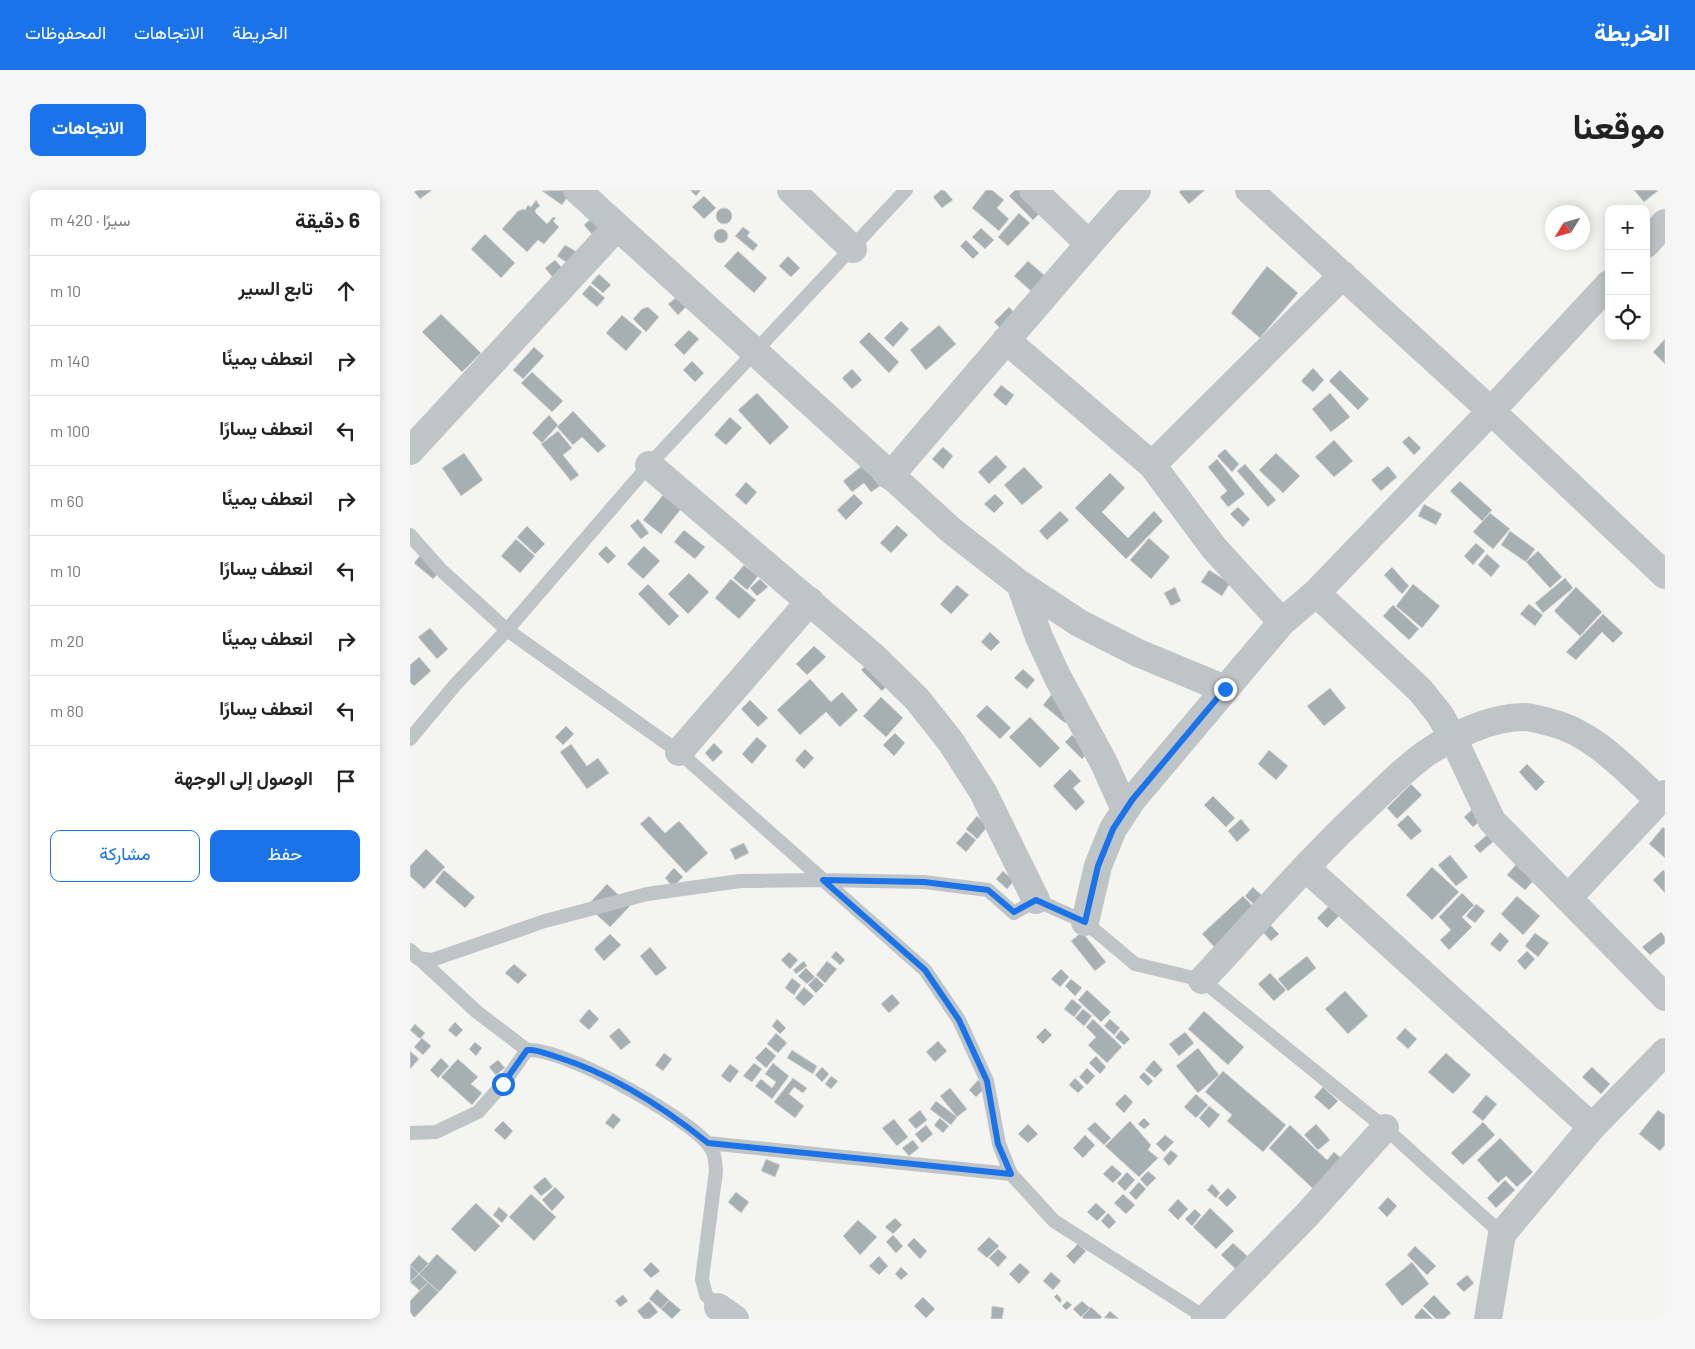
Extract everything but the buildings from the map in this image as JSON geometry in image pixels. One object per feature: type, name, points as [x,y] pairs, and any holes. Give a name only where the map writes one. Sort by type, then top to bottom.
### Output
[{"type":"street","points":[[578,190],[890,476],[952,531],[1020,584],[1079,623],[1138,653],[1225,689]]},
{"type":"street","points":[[791,190],[852,249]]},
{"type":"street","points":[[1033,190],[1089,244]]},
{"type":"street","points":[[890,476],[1137,190]]},
{"type":"street","points":[[1249,190],[1491,411],[1665,575]]},
{"type":"street","points":[[1650,240],[1665,223]]},
{"type":"street","points":[[410,451],[617,227]]},
{"type":"street","points":[[1152,465],[1343,276]]},
{"type":"street","points":[[1085,922],[1098,866],[1113,829],[1132,800],[1282,622],[1316,593],[1491,411],[1605,288]]},
{"type":"street","points":[[1006,340],[1152,465],[1214,548],[1282,622]]},
{"type":"street","points":[[649,465],[874,657],[917,700],[951,742],[983,792],[1036,900]]},
{"type":"street","points":[[1020,584],[1047,653],[1104,763],[1125,810]]},
{"type":"street","points":[[1316,593],[1420,690],[1440,715],[1453,738],[1492,821],[1665,997]]},
{"type":"street","points":[[679,752],[810,601]]},
{"type":"street","points":[[1202,980],[1349,822],[1408,767],[1453,738],[1489,723],[1523,717],[1550,722],[1577,732],[1607,753],[1662,797],[1568,898]]},
{"type":"street","points":[[1306,868],[1592,1127]]},
{"type":"street","points":[[1488,1319],[1502,1234],[1592,1127],[1665,1052]]},
{"type":"street","points":[[1206,1319],[1306,1216],[1385,1128]]},
{"type":"lane","points":[[410,739],[455,685],[507,630],[649,465],[906,190]]},
{"type":"lane","points":[[410,535],[440,569],[507,630],[679,752],[925,970],[959,1020],[987,1081],[998,1144],[1011,1174],[1054,1221],[1206,1319]]},
{"type":"lane","points":[[413,954],[432,960],[546,921],[648,894],[740,881],[924,882],[988,890],[1014,912],[1036,900],[1085,922],[1135,964],[1202,980],[1385,1128],[1502,1234]]},
{"type":"lane","points":[[413,954],[477,1012],[527,1050],[534,1050],[570,1061],[606,1076],[676,1118],[708,1143],[715,1155],[716,1171],[702,1279],[706,1294],[727,1313]]},
{"type":"lane","points":[[410,1133],[436,1132],[478,1112],[503,1084],[527,1050]]},
{"type":"lane","points":[[708,1143],[1011,1174]]},
{"type":"route","points":[[503,1084],[527,1050],[534,1050],[570,1061],[606,1076],[684,1123],[708,1143],[1011,1174],[998,1144],[987,1081],[959,1020],[925,970],[823,880],[924,882],[988,890],[1014,912],[1036,900],[1085,922],[1098,866],[1113,829],[1132,800],[1225,689]]}]
